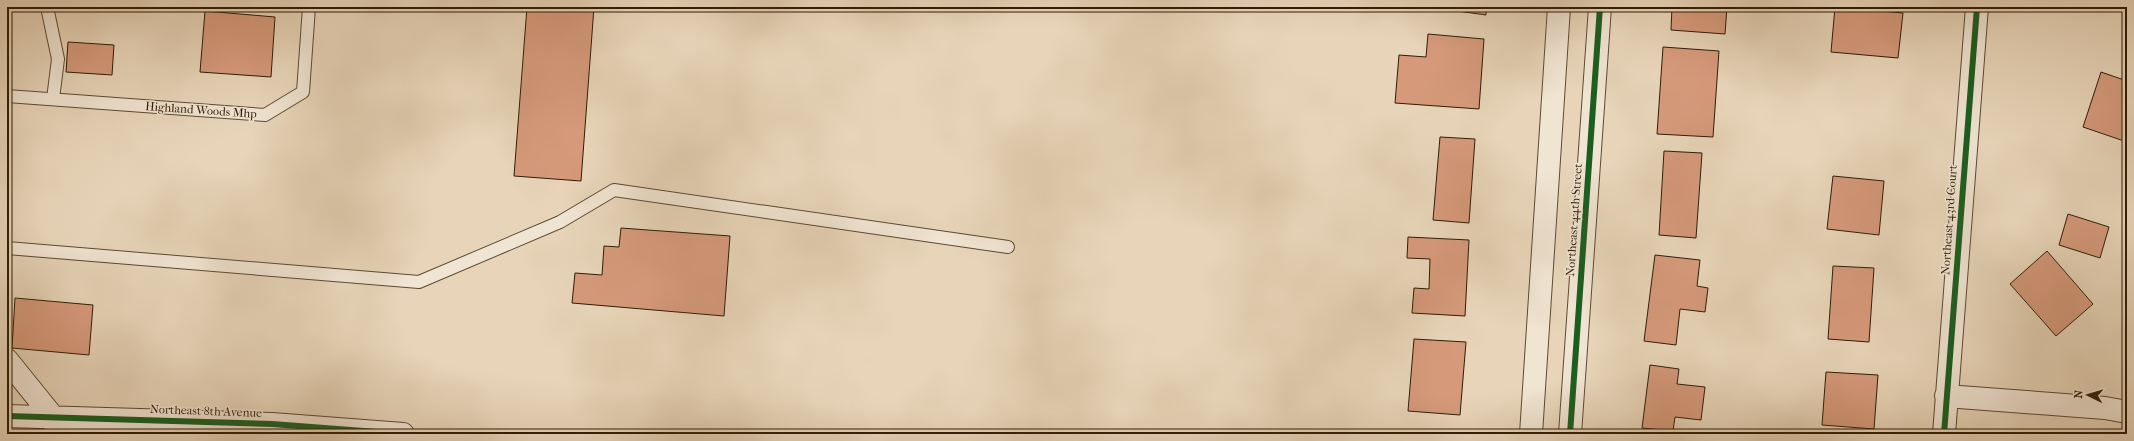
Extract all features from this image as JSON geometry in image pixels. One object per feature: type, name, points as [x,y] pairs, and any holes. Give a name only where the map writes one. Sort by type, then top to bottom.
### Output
[{"type":"street","points":[[1530,434],[1559,7]]},
{"type":"street","name":"Northeast 44th Street","points":[[1570,434],[1600,7]]},
{"type":"street","name":"Northeast 43rd Court","points":[[1944,434],[1977,7]]},
{"type":"street","points":[[7,360],[55,425]]},
{"type":"street","points":[[1946,396],[2106,408],[2127,412]]},
{"type":"street","name":"Northeast 8th Avenue","points":[[7,416],[55,425],[272,429],[403,434]]},
{"type":"lane","points":[[47,7],[58,59],[53,99]]},
{"type":"lane","name":"Highland Woods Mhp","points":[[7,96],[265,115],[303,92],[309,7]]},
{"type":"lane","points":[[7,248],[418,282],[560,222],[614,190],[1008,247]]},
{"type":"building","points":[[527,7],[594,7],[581,181],[514,176]]},
{"type":"building","points":[[1429,7],[1486,7],[1486,15]]},
{"type":"building","points":[[1672,7],[1727,7],[1725,34],[1671,30]]},
{"type":"building","points":[[1835,7],[1903,13],[1898,58],[1831,52]]},
{"type":"building","points":[[205,11],[275,17],[271,77],[200,72]]},
{"type":"building","points":[[1428,34],[1484,39],[1479,109],[1395,103],[1399,55],[1426,57]]},
{"type":"building","points":[[68,42],[114,45],[112,75],[66,72]]},
{"type":"building","points":[[1663,47],[1719,51],[1713,137],[1657,134]]},
{"type":"building","points":[[2101,72],[2127,81],[2127,142],[2083,127]]},
{"type":"building","points":[[1440,137],[1475,139],[1469,223],[1433,220]]},
{"type":"building","points":[[1664,151],[1702,153],[1696,238],[1659,235]]},
{"type":"building","points":[[1833,176],[1884,181],[1879,235],[1827,229]]},
{"type":"building","points":[[2068,214],[2109,227],[2100,258],[2059,245]]},
{"type":"building","points":[[621,228],[730,236],[724,316],[572,303],[575,273],[602,275],[604,246],[619,247]]},
{"type":"building","points":[[1408,237],[1469,240],[1465,316],[1412,313],[1414,288],[1429,289],[1430,259],[1407,258]]},
{"type":"building","points":[[2047,251],[2093,304],[2056,336],[2010,284]]},
{"type":"building","points":[[1655,255],[1700,260],[1697,286],[1708,288],[1705,312],[1680,309],[1676,345],[1644,341]]},
{"type":"building","points":[[1833,266],[1874,268],[1869,342],[1828,339]]},
{"type":"building","points":[[15,298],[93,305],[89,355],[12,348]]},
{"type":"building","points":[[1414,339],[1466,342],[1460,415],[1408,411]]},
{"type":"building","points":[[1650,365],[1679,369],[1677,384],[1705,387],[1701,420],[1675,417],[1673,431],[1642,428]]},
{"type":"building","points":[[1826,372],[1878,375],[1874,429],[1822,425]]},
{"type":"cycle path","points":[[1570,434],[1600,7]]},
{"type":"cycle path","points":[[1944,434],[1977,7]]},
{"type":"cycle path","points":[[7,416],[272,424],[403,434]]}]
